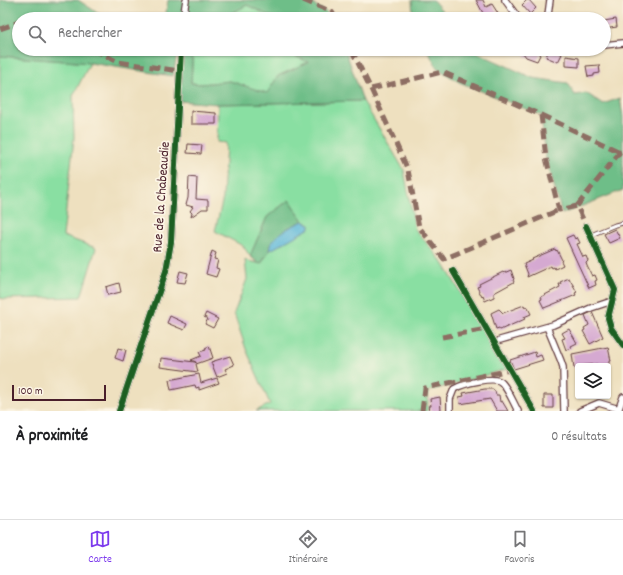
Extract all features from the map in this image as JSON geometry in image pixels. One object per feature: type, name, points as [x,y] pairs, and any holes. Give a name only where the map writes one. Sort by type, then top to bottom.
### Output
[{"type":"street","points":[[184,12],[186,0]]},
{"type":"street","points":[[505,0],[514,12]]},
{"type":"street","points":[[547,12],[550,0]]},
{"type":"street","points":[[611,44],[623,43]]},
{"type":"street","name":"Rue de la Chabeaudie","points":[[119,411],[166,271],[171,242],[181,56]]},
{"type":"street","points":[[586,226],[615,290],[608,318],[609,324],[623,345]]},
{"type":"street","points":[[453,271],[534,411]]},
{"type":"street","points":[[500,340],[547,327],[591,308],[612,301]]},
{"type":"street","points":[[547,327],[563,367],[564,411]]},
{"type":"street","points":[[450,411],[450,399],[454,389],[464,384],[497,380],[502,382],[518,411]]},
{"type":"street","points":[[580,411],[599,403],[619,410],[623,397]]},
{"type":"lane","points":[[591,235],[614,225],[623,223]]},
{"type":"green space","points":[[0,0],[78,0],[96,12],[12,12],[12,56],[177,56],[173,76],[90,63],[0,56]]},
{"type":"green space","points":[[168,0],[307,0],[326,12],[262,12],[247,5],[234,12],[166,12]]},
{"type":"green space","points":[[412,0],[433,0],[443,12],[413,12]]},
{"type":"green space","points":[[247,5],[262,12],[234,12]]},
{"type":"green space","points":[[0,56],[90,63],[73,96],[74,138],[63,236],[96,248],[81,297],[0,298]]},
{"type":"green space","points":[[181,56],[193,56],[191,83],[201,84],[230,81],[267,93],[278,76],[308,62],[295,56],[347,56],[363,101],[218,104],[178,101]]},
{"type":"green space","points":[[193,56],[295,56],[309,62],[278,76],[267,94],[230,81],[201,84],[191,83]]},
{"type":"green space","points":[[431,56],[485,56],[533,78],[568,83],[575,95],[586,93],[603,104],[620,98],[623,117],[623,190],[562,214],[546,158],[541,115],[459,82],[437,68]]},
{"type":"green space","points":[[363,101],[404,170],[415,229],[443,263],[507,369],[429,391],[427,411],[256,411],[270,404],[246,349],[234,313],[247,279],[245,260],[261,264],[269,251],[309,228],[310,224],[303,221],[289,200],[267,217],[250,256],[243,246],[215,231],[223,198],[226,143],[217,142],[218,104]]},
{"type":"green space","points":[[289,200],[303,221],[288,228],[270,244],[269,251],[261,264],[258,263],[250,256],[267,217]]},
{"type":"water","points":[[303,221],[310,224],[310,228],[269,251],[273,240],[277,236]]},
{"type":"building","points":[[476,0],[483,0],[486,7],[492,4],[497,12],[482,12]]},
{"type":"building","points":[[529,0],[536,8],[532,12],[528,12],[522,5]]},
{"type":"building","points":[[616,19],[617,27],[611,28],[611,20]]},
{"type":"building","points":[[525,56],[540,56],[537,61]]},
{"type":"building","points":[[546,56],[561,56],[558,62]]},
{"type":"building","points":[[566,56],[579,58],[579,67],[566,66]]},
{"type":"building","points":[[599,65],[600,73],[588,77],[586,66]]},
{"type":"building","points":[[191,111],[216,113],[216,124],[191,124]]},
{"type":"building","points":[[188,144],[202,145],[201,154],[187,153]]},
{"type":"building","points":[[189,177],[197,178],[196,199],[208,200],[208,209],[202,209],[191,217],[192,213],[190,211],[193,207],[186,205],[188,198]]},
{"type":"building","points":[[615,229],[620,238],[609,243],[604,234]]},
{"type":"building","points":[[573,235],[575,239],[577,237],[580,243],[577,244],[583,257],[586,256],[588,261],[586,263],[587,266],[592,276],[595,275],[597,280],[595,281],[596,285],[589,288],[566,238]]},
{"type":"building","points":[[555,249],[562,260],[563,265],[555,269],[551,266],[527,277],[528,274],[524,264]]},
{"type":"building","points":[[212,251],[216,253],[214,259],[218,260],[216,268],[219,269],[216,277],[206,274]]},
{"type":"building","points":[[511,270],[514,282],[494,293],[494,297],[485,301],[477,287],[480,286],[479,284],[503,272],[504,273]]},
{"type":"building","points":[[180,271],[188,273],[185,283],[177,282]]},
{"type":"building","points":[[569,278],[577,292],[575,293],[576,295],[544,308],[540,300],[542,299],[541,297],[560,287],[560,282]]},
{"type":"building","points":[[119,283],[121,292],[108,295],[106,287]]},
{"type":"building","points":[[524,305],[525,307],[527,306],[531,314],[524,317],[525,319],[500,330],[499,328],[496,329],[491,313],[499,309],[503,313]]},
{"type":"building","points":[[592,312],[603,337],[590,344],[583,331],[585,330],[584,328],[589,325],[585,315]]},
{"type":"building","points":[[206,313],[218,319],[213,328],[205,324],[208,319],[204,317]]},
{"type":"building","points":[[170,316],[187,324],[184,330],[167,323]]},
{"type":"building","points":[[569,329],[577,343],[571,346],[572,348],[566,350],[562,339],[565,338],[562,333]]},
{"type":"building","points":[[209,346],[213,358],[196,364],[198,372],[160,367],[161,358],[196,363],[196,362],[191,360],[201,356],[199,352],[206,350],[205,348]]},
{"type":"building","points":[[608,347],[611,361],[609,361],[609,363],[575,363],[574,368],[572,354]]},
{"type":"building","points":[[118,348],[126,350],[123,361],[115,358]]},
{"type":"building","points":[[535,352],[536,357],[541,355],[543,360],[514,369],[510,360]]},
{"type":"building","points":[[230,356],[234,365],[225,369],[227,373],[217,377],[211,362]]},
{"type":"building","points":[[199,374],[201,383],[217,378],[219,383],[199,390],[199,387],[196,388],[195,385],[171,390],[169,380]]},
{"type":"building","points":[[493,389],[496,395],[499,395],[500,402],[502,401],[508,411],[497,411],[490,399],[460,404],[459,397],[464,396],[463,393]]},
{"type":"building","points":[[544,395],[553,395],[553,408],[544,408]]},
{"type":"building","points":[[440,397],[441,411],[430,411],[430,399]]},
{"type":"marked path","points":[[303,0],[332,12]]},
{"type":"marked path","points":[[0,29],[12,25]]},
{"type":"marked path","points":[[106,56],[118,62],[180,71]]},
{"type":"marked path","points":[[354,56],[371,89],[442,72],[541,115],[546,158],[559,210],[577,206],[586,226]]},
{"type":"marked path","points":[[371,89],[408,170],[419,227],[444,259],[559,210]]},
{"type":"marked path","points":[[541,115],[620,152]]},
{"type":"marked path","points":[[577,206],[620,152],[623,151]]},
{"type":"marked path","points":[[442,337],[487,329]]},
{"type":"marked path","points":[[422,411],[425,388],[510,370]]},
{"type":"cycle path","points":[[119,411],[166,271],[171,242],[181,56]]},
{"type":"cycle path","points":[[586,226],[615,290],[608,318],[611,328],[623,345]]},
{"type":"cycle path","points":[[453,271],[534,411]]}]
